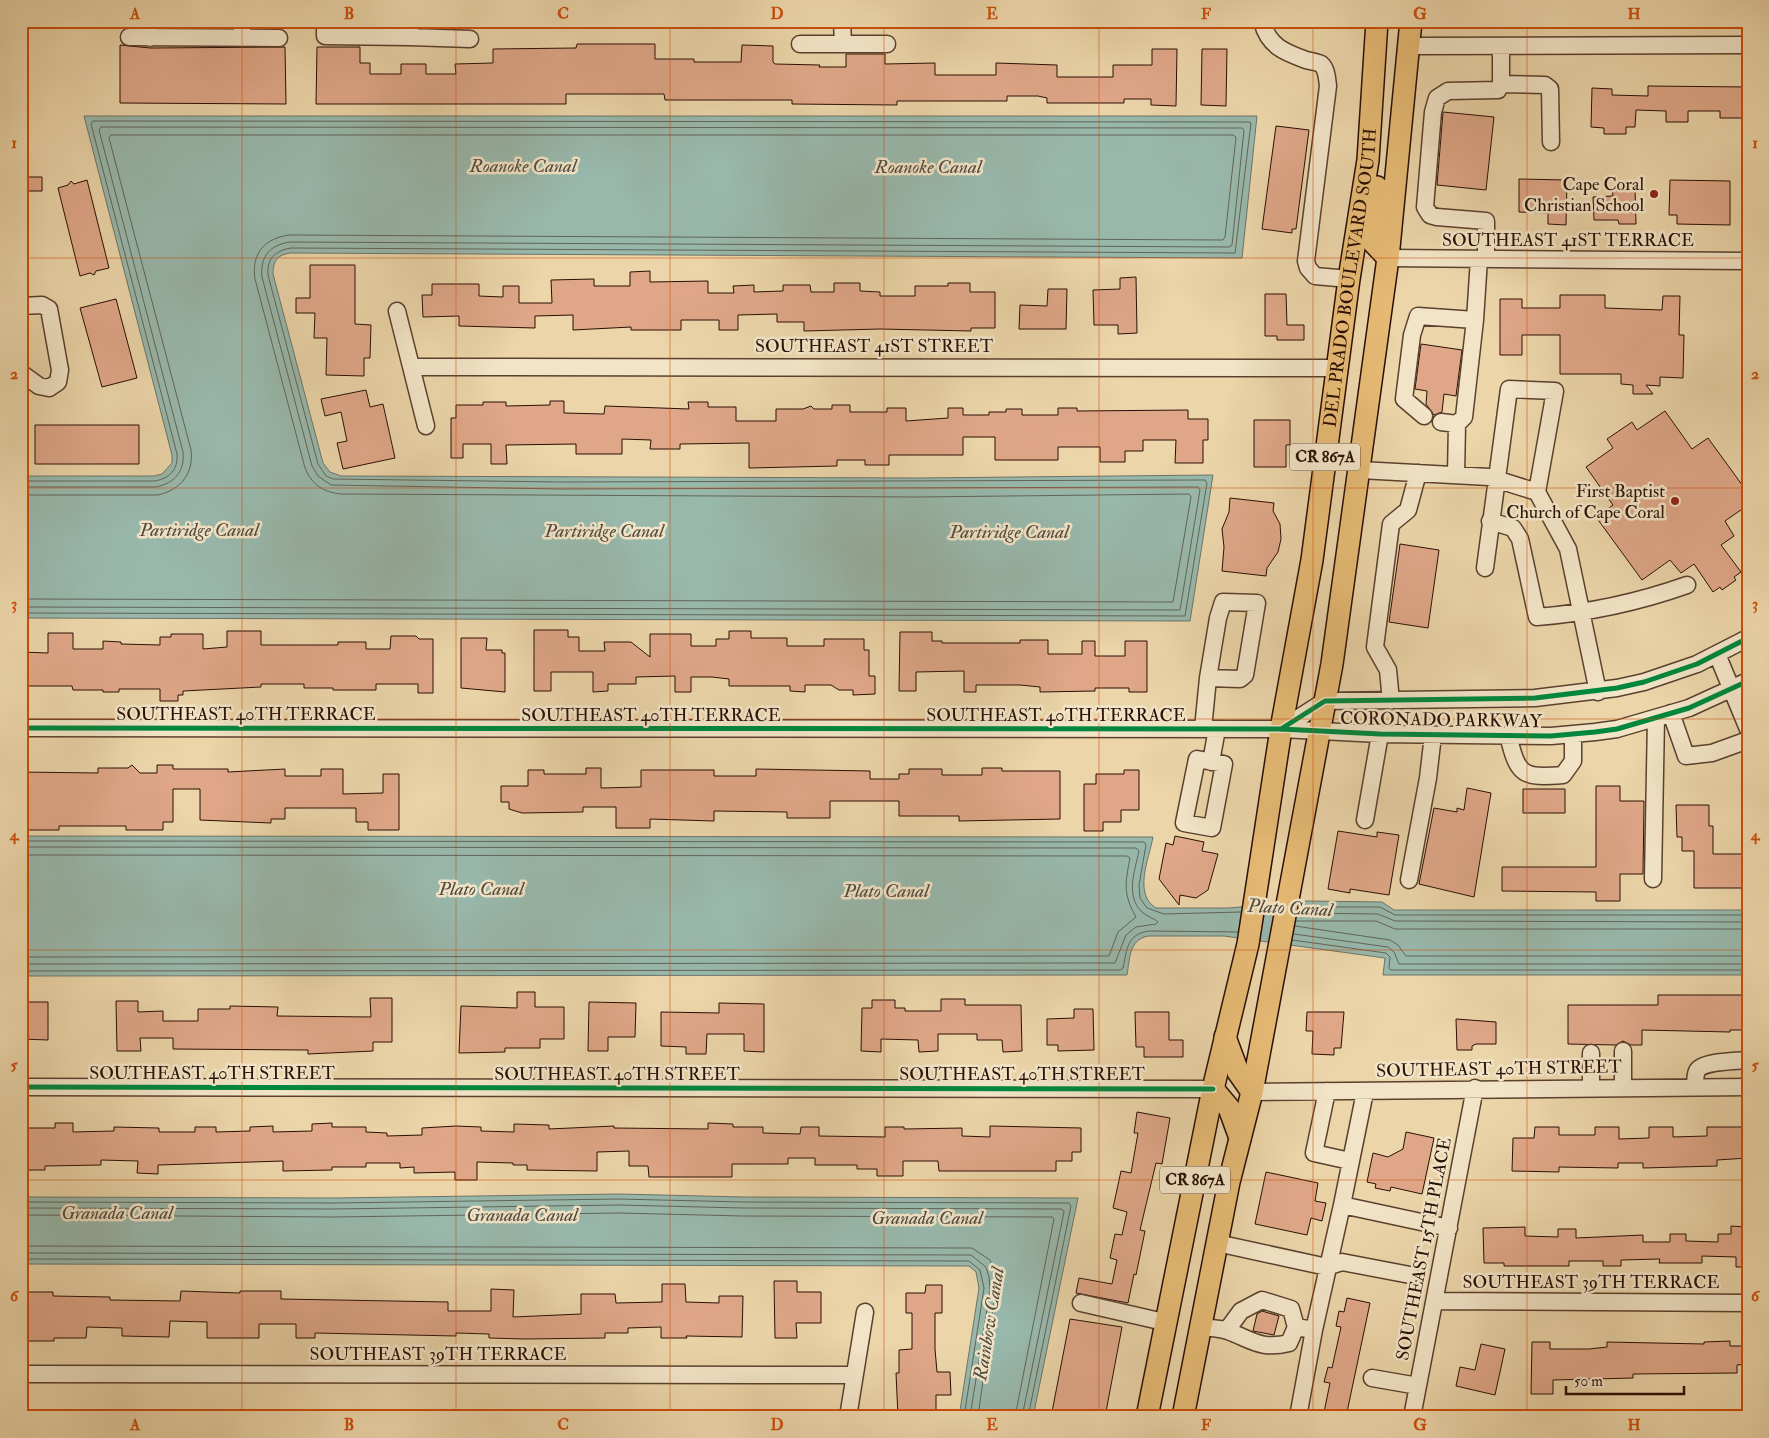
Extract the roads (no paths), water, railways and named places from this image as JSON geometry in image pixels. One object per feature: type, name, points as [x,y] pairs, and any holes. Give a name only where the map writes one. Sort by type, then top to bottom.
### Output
[{"type":"main road","name":"DEL PRADO BOULEVARD SOUTH","points":[[1147,1417],[1164,1322],[1213,1089],[1248,944],[1281,729],[1312,560],[1336,368],[1368,160],[1377,21]]},
{"type":"main road","name":"DEL PRADO BOULEVARD SOUTH","points":[[1183,1417],[1217,1242],[1252,1092],[1325,701],[1360,470],[1368,397],[1388,258],[1411,21]]},
{"type":"main road","points":[[1368,160],[1378,176],[1371,240],[1388,258]]},
{"type":"main road","points":[[1336,368],[1356,378],[1368,397]]},
{"type":"main road","points":[[1225,1037],[1238,1072],[1252,1092]]},
{"type":"main road","points":[[1213,1089],[1229,1108],[1240,1138]]},
{"type":"street","points":[[242,21],[242,38]]},
{"type":"street","points":[[325,21],[325,36],[410,29],[470,39]]},
{"type":"street","points":[[842,21],[843,44]]},
{"type":"street","points":[[1262,21],[1268,37],[1280,50],[1321,64],[1327,73],[1328,86],[1306,261],[1308,268],[1315,276],[1349,279]]},
{"type":"street","points":[[129,37],[149,29],[242,38],[278,38]]},
{"type":"street","points":[[800,44],[887,44]]},
{"type":"street","points":[[1409,46],[1748,45]]},
{"type":"street","points":[[1456,475],[1449,423],[1464,417],[1486,221],[1437,217],[1430,215],[1425,207],[1433,112],[1437,98],[1442,93],[1498,90],[1501,84],[1501,46]]},
{"type":"street","points":[[1501,84],[1546,85],[1550,89],[1551,142]]},
{"type":"street","name":"SOUTHEAST 41ST TERRACE","points":[[1388,258],[1748,261]]},
{"type":"street","points":[[21,306],[42,305],[49,309],[60,370],[58,382],[49,388],[39,386],[21,373]]},
{"type":"street","points":[[397,312],[426,426]]},
{"type":"street","points":[[1424,416],[1404,399],[1412,335],[1418,316],[1475,320]]},
{"type":"street","name":"SOUTHEAST 41ST STREET","points":[[411,367],[1336,368]]},
{"type":"street","points":[[1485,568],[1509,388],[1555,391],[1536,492],[1568,550],[1598,692]]},
{"type":"street","points":[[1360,470],[1496,479],[1536,492]]},
{"type":"street","points":[[1391,701],[1388,670],[1375,647],[1391,524],[1408,510],[1418,473]]},
{"type":"street","points":[[1490,520],[1513,528],[1520,539],[1536,617],[1582,612],[1659,595],[1687,585]]},
{"type":"street","points":[[1208,678],[1240,679],[1245,675],[1257,603],[1223,602],[1218,618],[1208,678],[1211,762]]},
{"type":"street","name":"CORONADO PARKWAY","points":[[1281,729],[1325,701],[1535,698],[1598,692],[1671,674],[1748,638]]},
{"type":"street","points":[[1717,654],[1748,729]]},
{"type":"street","name":"CORONADO PARKWAY","points":[[1281,729],[1380,734],[1573,734],[1617,729],[1664,716],[1732,690],[1748,681]]},
{"type":"street","points":[[1664,716],[1686,756],[1712,753],[1748,740]]},
{"type":"street","points":[[1653,878],[1664,716]]},
{"type":"street","name":"SOUTHEAST 40TH TERRACE","points":[[21,728],[1281,729]]},
{"type":"street","points":[[1365,820],[1380,734]]},
{"type":"street","points":[[1409,880],[1428,778],[1433,734]]},
{"type":"street","points":[[1508,735],[1518,767],[1533,777],[1562,775],[1573,761],[1573,734]]},
{"type":"street","points":[[1623,1051],[1623,1087]]},
{"type":"street","points":[[1591,1053],[1591,1087]]},
{"type":"street","points":[[1695,1087],[1697,1071],[1701,1067],[1717,1063],[1748,1060]]},
{"type":"street","name":"SOUTHEAST 40TH STREET","points":[[21,1087],[1213,1089]]},
{"type":"street","name":"SOUTHEAST 40TH STREET","points":[[1252,1092],[1365,1092],[1476,1088],[1748,1087]]},
{"type":"street","name":"SOUTHEAST 15TH PLACE","points":[[1412,1417],[1476,1088]]},
{"type":"street","points":[[1327,1091],[1314,1153],[1350,1161]]},
{"type":"street","points":[[1298,1417],[1314,1330],[1365,1092]]},
{"type":"street","points":[[1342,1205],[1449,1228]]},
{"type":"street","points":[[1217,1242],[1327,1267],[1342,1262],[1410,1275]]},
{"type":"street","points":[[1201,1327],[1227,1330],[1246,1341],[1275,1347],[1289,1343],[1296,1327],[1291,1309],[1262,1300],[1241,1311],[1227,1330]]},
{"type":"street","name":"SOUTHEAST 39TH TERRACE","points":[[1435,1301],[1748,1303]]},
{"type":"street","points":[[1080,1303],[1164,1322]]},
{"type":"street","points":[[848,1417],[865,1312]]},
{"type":"street","points":[[1296,1327],[1314,1330]]},
{"type":"street","name":"SOUTHEAST 39TH TERRACE","points":[[21,1374],[854,1374]]},
{"type":"street","points":[[1372,1378],[1418,1386]]},
{"type":"water","points":[[84,116],[1257,116],[1242,258],[290,253],[279,257],[273,269],[323,463],[330,472],[341,476],[919,478],[1213,475],[1190,621],[21,618],[21,476],[154,476],[162,474],[172,463],[172,455]]},
{"type":"water","name":"Plato Canal","points":[[21,836],[1153,837],[1146,865],[1144,885],[1145,894],[1149,902],[1156,908],[1229,908],[1307,901],[1382,902],[1394,910],[1748,910],[1748,975],[1383,975],[1385,958],[1224,936],[1148,936],[1137,941],[1134,946],[1130,956],[1127,975],[21,976]]},
{"type":"water","points":[[619,1194],[743,1197],[1078,1198],[1033,1417],[959,1417],[979,1288],[976,1272],[969,1266],[21,1264],[21,1197],[334,1198]]},
{"type":"place","name":"Cape Coral Christian School","points":[[1654,194]]},
{"type":"place","name":"First Baptist Church of Cape Coral","points":[[1675,501]]},
{"type":"water label","name":"Roanoke Canal","points":[[523,166]]},
{"type":"water label","name":"Roanoke Canal","points":[[928,167]]},
{"type":"water label","name":"Partiridge Canal","points":[[199,530]]},
{"type":"water label","name":"Partiridge Canal","points":[[604,531]]},
{"type":"water label","name":"Partiridge Canal","points":[[1009,532]]},
{"type":"water label","name":"Granada Canal","points":[[117,1213]]},
{"type":"water label","name":"Granada Canal","points":[[522,1215]]},
{"type":"water label","name":"Granada Canal","points":[[927,1218]]},
{"type":"water label","name":"Rainbow Canal","points":[[989,1324]]}]
